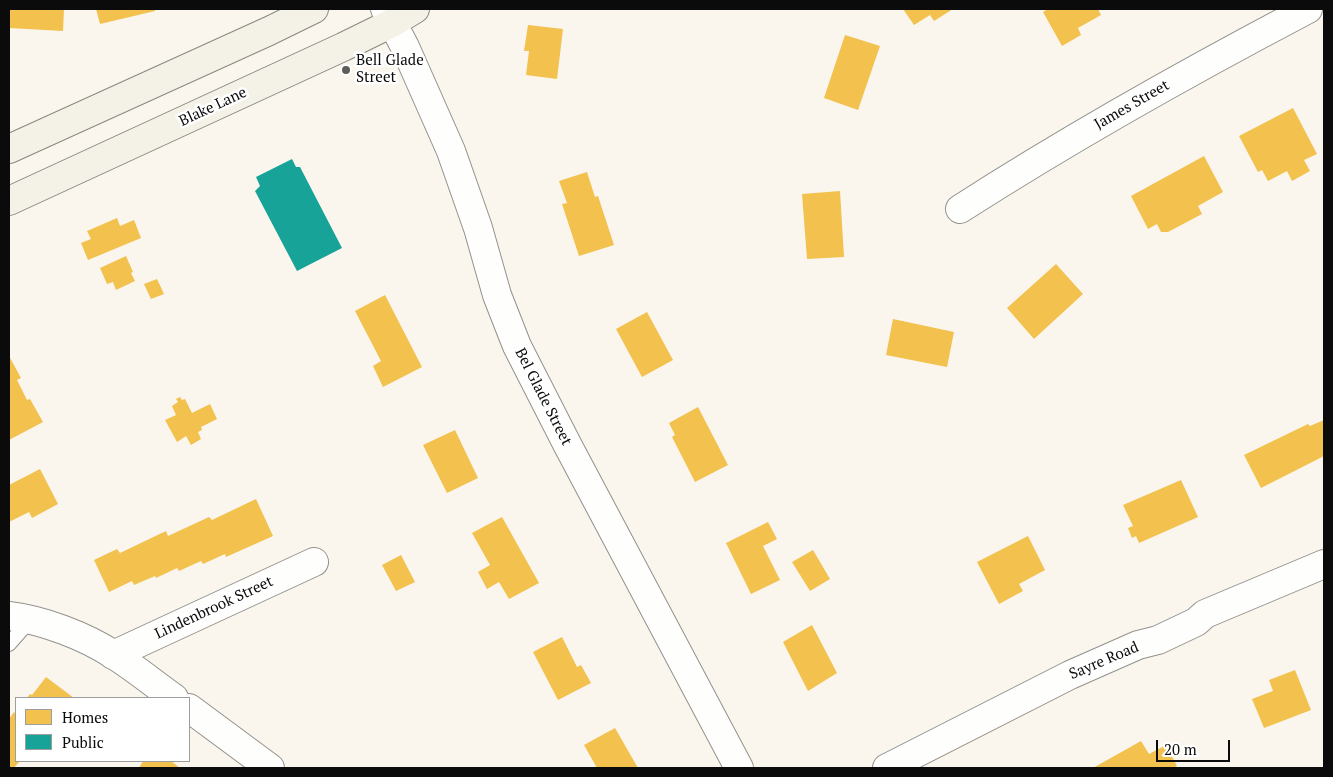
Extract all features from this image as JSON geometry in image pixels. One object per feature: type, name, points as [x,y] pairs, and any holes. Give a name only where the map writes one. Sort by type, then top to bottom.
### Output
[{"type":"main road","points":[[9,149],[314,9]]},
{"type":"main road","name":"Blake Lane","points":[[9,201],[343,47],[397,13]]},
{"type":"street","name":"James Street","points":[[960,210],[1078,136],[1212,60],[1308,9]]},
{"type":"street","name":"Bel Glade Street","points":[[397,13],[405,47],[451,151],[478,228],[497,295],[517,346],[739,768]]},
{"type":"street","name":"Lindenbrook Street","points":[[113,654],[314,562]]},
{"type":"street","name":"Sayre Road","points":[[888,768],[1070,675],[1138,645],[1158,640],[1196,622],[1205,614],[1324,564]]},
{"type":"street","points":[[20,617],[72,633],[113,654],[173,697]]},
{"type":"street","points":[[190,709],[258,765]]},
{"type":"lane","points":[[9,644],[20,617]]},
{"type":"building: Homes","points":[[9,9],[64,9],[63,31],[9,28]]},
{"type":"building: Homes","points":[[96,9],[155,9],[155,11],[100,24]]},
{"type":"building: Homes","points":[[903,9],[953,9],[934,21],[930,15],[914,25]]},
{"type":"building: Homes","points":[[1048,9],[1098,9],[1101,15],[1078,28],[1081,35],[1062,46],[1043,12]]},
{"type":"building: Homes","points":[[528,25],[563,29],[557,79],[526,75],[529,51],[524,51]]},
{"type":"building: Homes","points":[[845,35],[880,46],[858,110],[824,98]]},
{"type":"building: Homes","points":[[1293,108],[1317,154],[1304,160],[1310,171],[1292,181],[1287,171],[1268,181],[1262,170],[1258,172],[1239,136]]},
{"type":"building: Homes","points":[[1204,156],[1223,192],[1198,206],[1202,214],[1168,232],[1161,232],[1157,224],[1148,229],[1131,196]]},
{"type":"building: Homes","points":[[587,172],[595,197],[598,196],[614,245],[579,256],[562,204],[567,203],[559,181]]},
{"type":"building: Homes","points":[[840,191],[844,257],[807,259],[802,194]]},
{"type":"building: Homes","points":[[117,218],[120,226],[134,220],[141,238],[88,260],[81,243],[91,239],[87,231]]},
{"type":"building: Homes","points":[[126,256],[135,281],[116,290],[113,282],[107,284],[100,268]]},
{"type":"building: Homes","points":[[1056,264],[1083,294],[1034,339],[1007,308]]},
{"type":"building: Homes","points":[[157,279],[164,294],[151,299],[144,284]]},
{"type":"building: Homes","points":[[385,295],[422,367],[383,387],[373,366],[381,361],[355,311]]},
{"type":"building: Homes","points":[[647,312],[673,360],[642,377],[616,329]]},
{"type":"building: Homes","points":[[893,319],[954,332],[947,367],[886,355]]},
{"type":"building: Homes","points":[[9,356],[21,378],[17,380],[27,400],[30,399],[43,422],[9,440]]},
{"type":"building: Homes","points":[[180,397],[182,400],[185,399],[192,413],[210,404],[217,419],[201,427],[202,430],[198,432],[201,439],[191,445],[186,436],[177,442],[165,420],[176,415],[172,406],[178,402],[176,399]]},
{"type":"building: Homes","points":[[698,407],[728,465],[695,482],[672,437],[675,435],[669,423]]},
{"type":"building: Homes","points":[[1324,420],[1324,456],[1261,488],[1244,455],[1308,424],[1310,426]]},
{"type":"building: Homes","points":[[455,430],[478,478],[447,493],[423,445]]},
{"type":"building: Homes","points":[[40,469],[58,504],[32,518],[29,512],[9,522],[9,485]]},
{"type":"building: Homes","points":[[1181,480],[1198,517],[1139,543],[1136,536],[1132,538],[1128,528],[1133,526],[1123,505]]},
{"type":"building: Homes","points":[[256,499],[273,536],[226,557],[225,554],[203,564],[201,561],[179,571],[177,568],[156,578],[155,576],[134,585],[132,581],[109,592],[94,560],[117,549],[120,553],[166,531],[168,536],[209,517],[212,520]]},
{"type":"building: Homes","points":[[502,517],[539,583],[509,599],[499,582],[487,589],[478,572],[490,565],[472,533]]},
{"type":"building: Homes","points":[[768,522],[777,539],[763,546],[780,580],[751,594],[726,543]]},
{"type":"building: Homes","points":[[1028,536],[1045,570],[1019,584],[1023,591],[999,604],[977,562]]},
{"type":"building: Homes","points":[[813,550],[830,579],[810,591],[792,562]]},
{"type":"building: Homes","points":[[401,555],[415,582],[396,591],[382,565]]},
{"type":"building: Homes","points":[[812,625],[837,673],[808,691],[783,642]]},
{"type":"building: Homes","points":[[562,637],[577,667],[581,665],[591,683],[558,700],[533,652]]},
{"type":"building: Homes","points":[[1295,670],[1311,710],[1264,728],[1252,699],[1273,691],[1269,680]]},
{"type":"building: Homes","points":[[46,677],[73,697],[28,697],[30,694],[32,695]]},
{"type":"building: Homes","points":[[14,712],[15,762],[19,762],[14,768],[9,768],[9,719]]},
{"type":"building: Homes","points":[[615,728],[638,768],[597,768],[584,745]]},
{"type":"building: Homes","points":[[1141,741],[1149,754],[1166,745],[1177,766],[1173,768],[1093,768]]},
{"type":"building: Homes","points":[[142,762],[172,762],[180,768],[139,768]]},
{"type":"building: Public","points":[[292,159],[296,167],[300,167],[342,248],[297,271],[255,191],[260,186],[256,177]]},
{"type":"place","name":"Bell Glade Street","points":[[346,70]]}]
